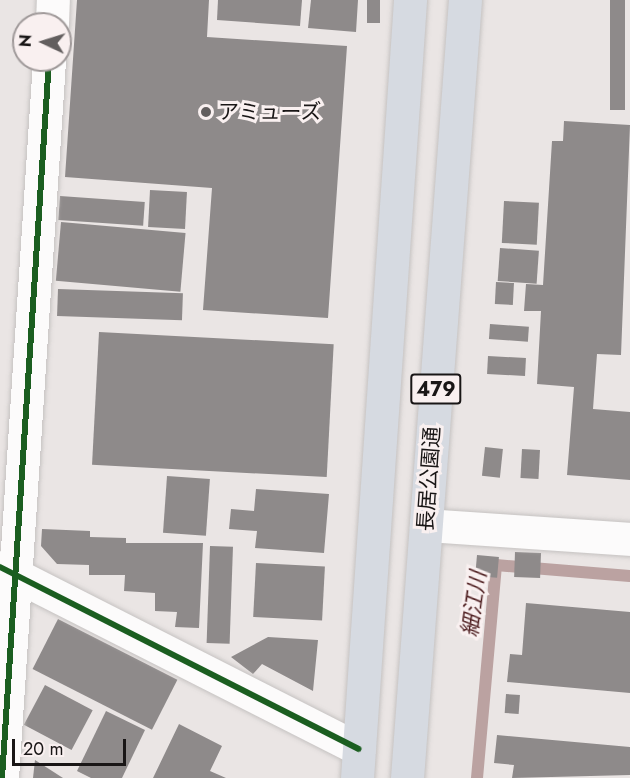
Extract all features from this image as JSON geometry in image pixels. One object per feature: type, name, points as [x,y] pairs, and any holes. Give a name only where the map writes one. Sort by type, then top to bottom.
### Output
[{"type":"highway","name":"479","points":[[358,764],[410,0]]},
{"type":"highway","name":"長居公園通","points":[[407,778],[465,0]]},
{"type":"street","points":[[2,778],[8,571],[48,72]]},
{"type":"street","points":[[426,525],[630,539]]},
{"type":"street","points":[[8,571],[358,764]]},
{"type":"building","name":"アミューズ","points":[[77,0],[209,0],[207,37],[347,46],[328,318],[203,310],[212,188],[65,177]]},
{"type":"building","points":[[218,0],[302,0],[300,26],[217,20]]},
{"type":"building","points":[[311,0],[358,0],[356,32],[308,28]]},
{"type":"building","points":[[367,0],[380,0],[380,23],[367,23]]},
{"type":"building","points":[[610,0],[625,0],[625,110],[610,110]]},
{"type":"building","points":[[564,121],[630,125],[621,355],[597,354],[593,409],[630,412],[630,480],[567,475],[574,387],[537,384],[541,311],[524,311],[526,284],[543,285],[552,141],[563,141]]},
{"type":"building","points":[[150,190],[187,192],[185,229],[148,227]]},
{"type":"building","points":[[60,196],[145,202],[143,226],[58,220]]},
{"type":"building","points":[[504,201],[539,203],[537,245],[502,243]]},
{"type":"building","points":[[61,222],[186,233],[180,292],[56,281]]},
{"type":"building","points":[[500,248],[539,251],[537,284],[498,281]]},
{"type":"building","points":[[496,282],[514,283],[513,305],[495,304]]},
{"type":"building","points":[[58,289],[183,293],[182,320],[57,316]]},
{"type":"building","points":[[490,324],[529,327],[528,342],[489,339]]},
{"type":"building","points":[[99,332],[334,344],[327,477],[92,465]]},
{"type":"building","points":[[488,356],[526,358],[525,376],[487,374]]},
{"type":"building","points":[[485,447],[503,449],[500,478],[482,476]]},
{"type":"building","points":[[522,449],[540,450],[538,479],[520,478]]},
{"type":"building","points":[[167,476],[210,479],[206,536],[163,533]]},
{"type":"building","points":[[256,489],[329,494],[324,553],[255,548],[257,531],[229,529],[231,509],[254,511]]},
{"type":"building","points":[[42,529],[90,531],[90,537],[126,538],[126,543],[203,543],[199,628],[175,627],[177,612],[155,611],[155,593],[124,591],[125,575],[89,575],[89,565],[57,564],[41,546]]},
{"type":"building","points":[[210,546],[233,547],[230,644],[207,643]]},
{"type":"building","points":[[515,552],[541,553],[540,578],[514,577]]},
{"type":"building","points":[[477,555],[499,557],[497,578],[475,576]]},
{"type":"building","points":[[256,563],[325,567],[322,621],[253,617]]},
{"type":"building","points":[[526,603],[630,612],[630,693],[507,682],[510,654],[522,655]]},
{"type":"building","points":[[58,619],[177,680],[152,730],[33,669]]},
{"type":"building","points":[[268,637],[318,640],[313,691],[262,664],[253,674],[231,657]]},
{"type":"building","points":[[45,685],[93,710],[72,750],[24,725]]},
{"type":"building","points":[[506,694],[520,695],[519,714],[505,713]]},
{"type":"building","points":[[106,711],[145,730],[122,778],[91,778],[77,771]]},
{"type":"building","points":[[179,724],[222,746],[210,771],[226,778],[153,778]]},
{"type":"building","points":[[497,735],[630,747],[630,775],[512,778],[514,765],[494,763]]},
{"type":"building","points":[[35,760],[63,778],[33,778]]},
{"type":"waterway","name":"細江川","points":[[477,778],[496,565],[630,576]]},
{"type":"cycle path","points":[[2,778],[48,72]]},
{"type":"cycle path","points":[[0,567],[359,749]]},
{"type":"place","name":"アミューズ","points":[[206,112]]}]
